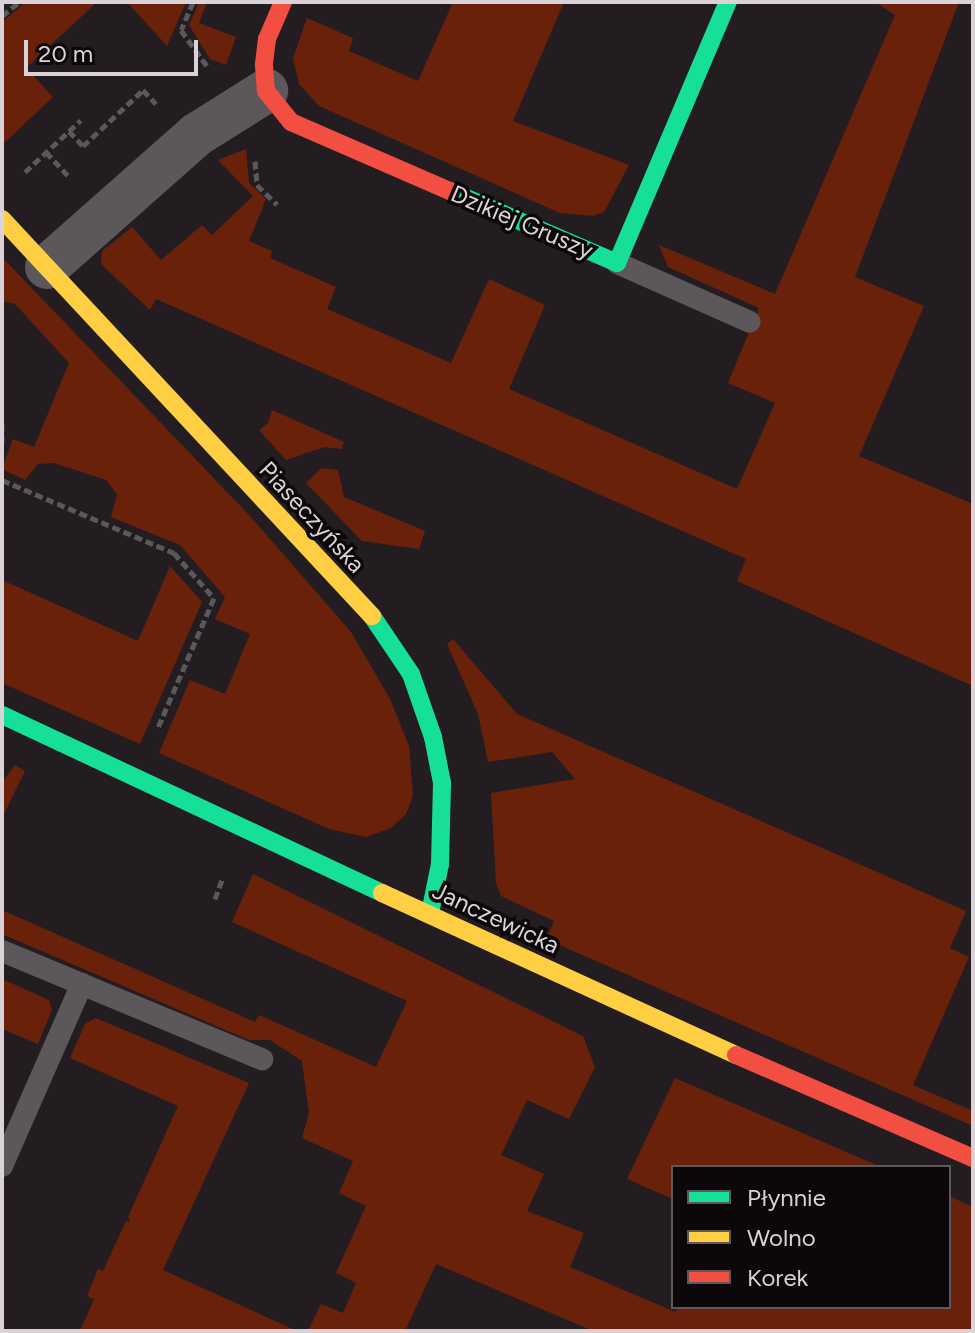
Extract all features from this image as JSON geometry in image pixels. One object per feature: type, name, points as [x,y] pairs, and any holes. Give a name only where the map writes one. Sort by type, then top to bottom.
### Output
[{"type":"street","points":[[47,267],[196,135],[266,91],[267,39],[283,2]]},
{"type":"street","name":"Dzikiej Gruszy","points":[[266,91],[291,122],[617,263],[728,2]]},
{"type":"street","name":"Piaseczyńska","points":[[2,219],[386,631],[411,674],[433,737],[442,783],[441,852],[430,913]]},
{"type":"street","name":"Janczewicka","points":[[7,717],[639,1013],[973,1158]]},
{"type":"lane","points":[[617,263],[750,322]]},
{"type":"lane","points":[[2,744],[7,717]]},
{"type":"lane","points":[[2,951],[262,1059]]},
{"type":"lane","points":[[2,1166],[82,984]]},
{"type":"path","points":[[2,16],[19,2]]},
{"type":"path","points":[[193,2],[181,30],[209,70],[204,75]]},
{"type":"path","points":[[69,131],[83,146],[143,90],[164,112]]},
{"type":"path","points":[[19,178],[81,120]]},
{"type":"path","points":[[2,423],[2,446]]},
{"type":"path","points":[[2,480],[174,553],[214,598],[163,717]]},
{"type":"path","points":[[215,899],[228,862]]},
{"type":"shaded area","points":[[26,2],[97,2],[26,68],[53,97],[2,145],[2,22]]},
{"type":"shaded area","points":[[127,2],[186,2],[167,46]]},
{"type":"shaded area","points":[[199,2],[207,2],[199,23],[236,37],[226,65],[210,59],[189,25]]},
{"type":"shaded area","points":[[453,2],[564,2],[513,121],[629,165],[604,212],[593,216],[560,213],[319,106],[299,84],[293,58],[307,18],[353,38],[349,51],[418,81]]},
{"type":"shaded area","points":[[875,2],[959,2],[855,277],[924,306],[859,456],[973,504],[973,686],[737,581],[746,559],[156,299],[150,310],[101,264],[102,251],[132,227],[161,260],[202,225],[212,235],[253,196],[218,160],[246,149],[249,183],[266,199],[249,241],[272,251],[270,258],[336,287],[327,309],[451,363],[489,279],[545,305],[509,389],[737,489],[775,403],[728,383],[759,308],[668,267],[659,245],[775,294],[895,15]]},
{"type":"shaded area","points":[[2,257],[250,516],[351,632],[390,699],[409,746],[413,796],[406,814],[391,828],[366,837],[329,829],[159,753],[190,680],[225,694],[250,634],[215,619],[225,597],[180,545],[111,517],[117,494],[106,480],[54,463],[38,464],[25,480],[2,469],[13,439],[34,447],[69,363],[15,304],[2,301]]},
{"type":"shaded area","points":[[272,410],[344,442],[342,449],[324,447],[286,460],[259,430],[268,423]]},
{"type":"shaded area","points":[[321,468],[338,470],[344,497],[425,531],[419,549],[362,541],[306,483]]},
{"type":"shaded area","points":[[170,566],[202,602],[140,744],[2,683],[2,580],[138,641]]},
{"type":"shaded area","points":[[453,639],[517,714],[966,911],[950,948],[969,957],[913,1085],[973,1111],[973,1126],[546,939],[554,921],[501,896],[496,883],[491,793],[575,779],[552,752],[488,762],[478,714],[447,644]]},
{"type":"shaded area","points":[[15,765],[25,771],[2,818],[2,782]]},
{"type":"shaded area","points":[[253,874],[583,1036],[595,1067],[569,1119],[527,1100],[501,1155],[544,1174],[527,1211],[584,1233],[570,1267],[675,1312],[676,1309],[951,1309],[951,1197],[973,1207],[973,1331],[593,1331],[436,1264],[405,1331],[308,1331],[321,1304],[343,1313],[356,1283],[336,1273],[366,1206],[339,1193],[353,1161],[302,1138],[309,1113],[302,1061],[270,1040],[249,1040],[2,934],[2,910],[255,1022],[259,1015],[376,1067],[407,1001],[232,922]]},
{"type":"shaded area","points":[[2,979],[49,1000],[52,1010],[38,1044],[2,1029]]},
{"type":"shaded area","points":[[96,1018],[249,1083],[163,1270],[297,1331],[80,1331],[94,1299],[87,1296],[98,1269],[103,1271],[126,1221],[130,1223],[128,1217],[178,1106],[70,1058],[85,1024]]},
{"type":"shaded area","points":[[675,1078],[876,1165],[671,1165],[671,1198],[627,1179]]},
{"type":"traffic: fast","points":[[450,191],[617,263],[728,2]]},
{"type":"traffic: fast","points":[[372,616],[411,674],[433,737],[442,783],[440,864],[430,913]]},
{"type":"traffic: fast","points":[[2,715],[382,893]]},
{"type":"traffic: slow","points":[[2,219],[372,616]]},
{"type":"traffic: slow","points":[[382,893],[736,1055]]},
{"type":"traffic: jam","points":[[283,2],[267,39],[264,65],[266,91],[291,122],[450,191]]},
{"type":"traffic: jam","points":[[736,1055],[973,1158]]}]
